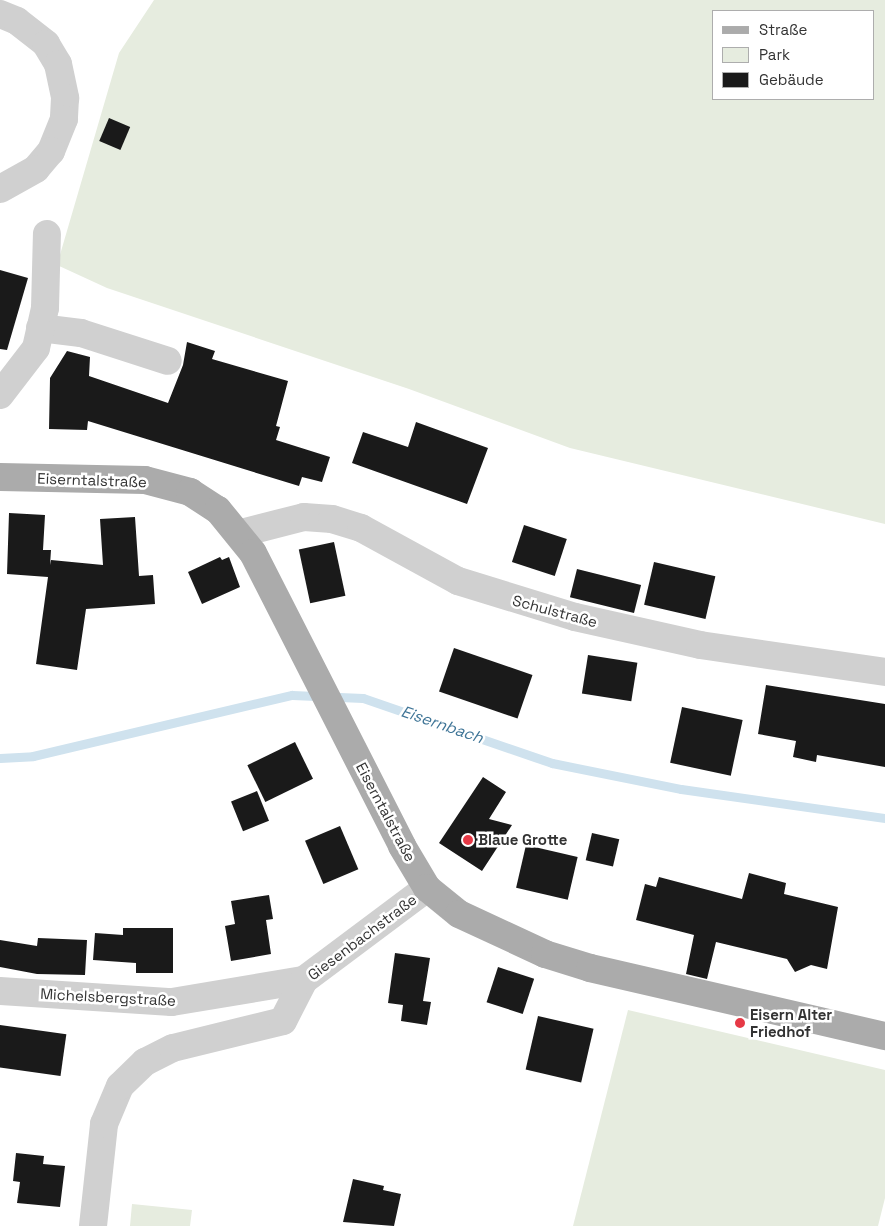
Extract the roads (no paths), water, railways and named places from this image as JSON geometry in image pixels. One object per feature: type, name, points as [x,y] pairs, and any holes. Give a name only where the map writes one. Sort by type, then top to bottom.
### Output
[{"type":"main road","name":"Eiserntalstraße","points":[[0,477],[145,480],[190,492],[218,510],[241,533],[402,846],[427,888],[460,914],[545,954],[590,968],[885,1036]]},
{"type":"street","points":[[0,14],[17,21],[46,44],[58,64],[64,98],[64,119],[51,151],[36,169],[0,189]]},
{"type":"street","points":[[0,395],[36,348],[45,308],[47,234]]},
{"type":"street","points":[[40,328],[81,333],[168,361]]},
{"type":"street","name":"Schulstraße","points":[[241,533],[304,517],[332,519],[361,528],[458,581],[575,617],[700,645],[885,672]]},
{"type":"street","name":"Giesenbachstraße","points":[[93,1226],[104,1124],[120,1086],[144,1062],[172,1048],[284,1021],[304,980],[427,888]]},
{"type":"street","name":"Michelsbergstraße","points":[[0,991],[172,1002],[304,980]]},
{"type":"waterway","name":"Eisernbach","points":[[0,758],[33,756],[292,695],[363,698],[552,763],[681,789],[885,818]]},
{"type":"place","name":"Blaue Grotte","points":[[468,840]]},
{"type":"place","name":"Eisern Alter Friedhof","points":[[740,1023]]}]
